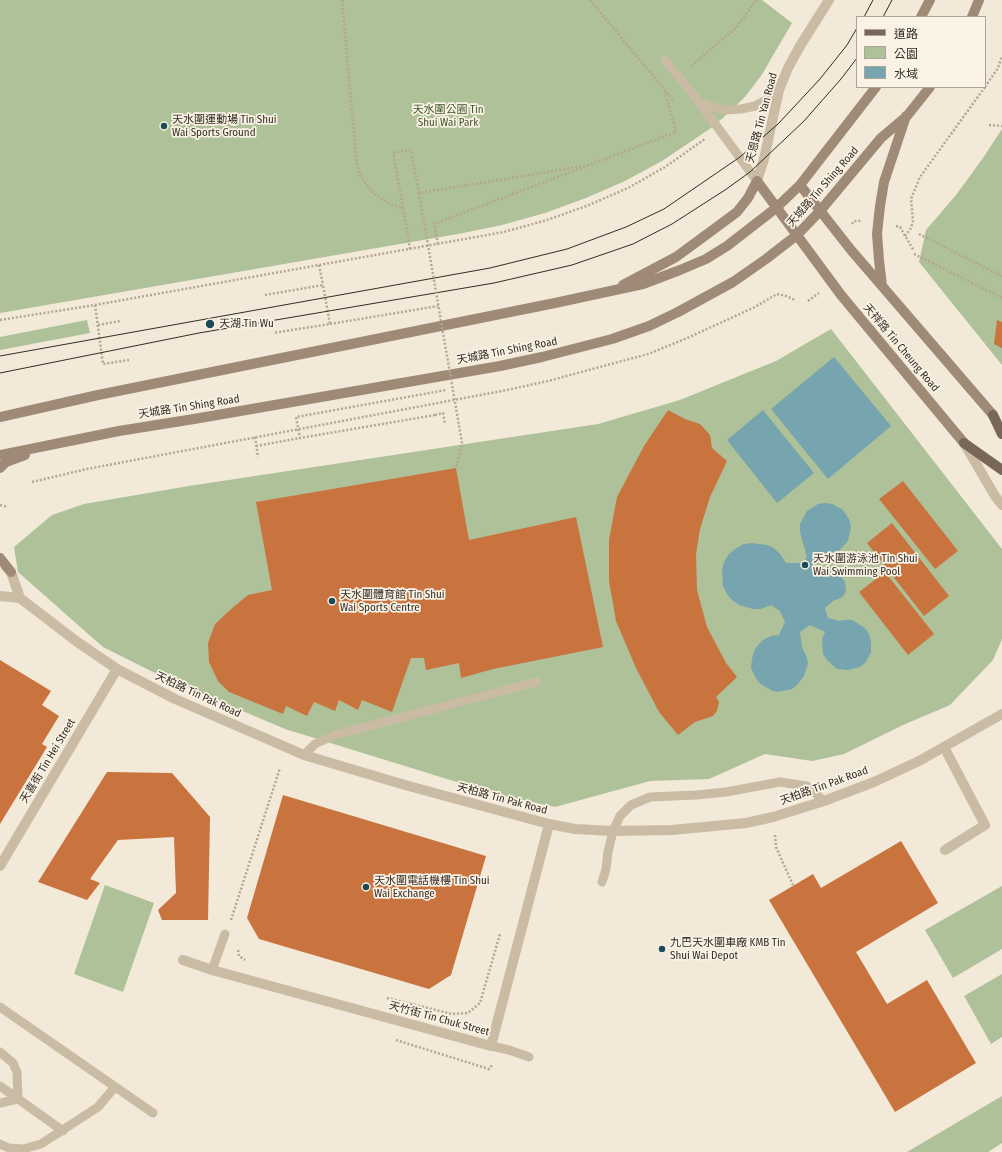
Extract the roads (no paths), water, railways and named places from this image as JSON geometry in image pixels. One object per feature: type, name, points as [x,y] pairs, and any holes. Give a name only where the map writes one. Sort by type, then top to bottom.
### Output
[{"type":"main road","points":[[922,16],[930,0]]},
{"type":"main road","points":[[972,16],[979,0]]},
{"type":"main road","name":"天城路 Tin Shing Road","points":[[0,417],[98,395],[492,317],[643,284],[706,259],[728,246],[776,208],[800,185],[875,88]]},
{"type":"main road","name":"天城路 Tin Shing Road","points":[[0,455],[119,431],[500,366],[612,339],[649,326],[707,297],[733,282],[797,235],[820,211],[881,138],[906,116],[929,88]]},
{"type":"main road","points":[[882,286],[878,260],[877,234],[880,206],[884,182],[906,116]]},
{"type":"main road","points":[[612,290],[676,257],[737,212],[748,198],[757,181]]},
{"type":"main road","name":"天祥路 Tin Cheung Road","points":[[757,181],[841,295],[964,443]]},
{"type":"main road","points":[[800,185],[851,250],[993,415],[1002,434]]},
{"type":"main road","points":[[964,443],[1002,470]]},
{"type":"main road","points":[[0,468],[6,462],[51,445]]},
{"type":"main road","points":[[0,560],[11,572]]},
{"type":"street","name":"天恩路 Tin Yan Road","points":[[757,181],[764,159],[779,90],[788,68],[800,46],[829,0]]},
{"type":"street","points":[[993,415],[1002,423]]},
{"type":"street","name":"天祥路 Tin Cheung Road","points":[[964,443],[995,496],[1002,505]]},
{"type":"street","points":[[0,596],[20,598],[11,572]]},
{"type":"street","name":"天柏路 Tin Pak Road","points":[[20,598],[76,641],[117,669],[175,699],[304,755],[405,785],[550,824],[576,829],[613,831],[672,830],[746,823],[773,817],[824,801],[874,782],[919,761],[1002,714]]},
{"type":"street","name":"天喜街 Tin Hei Street","points":[[0,866],[117,669]]},
{"type":"street","points":[[944,747],[985,825],[945,850]]},
{"type":"street","name":"天竹街 Tin Chuk Street","points":[[183,960],[212,970],[491,1046],[550,824]]},
{"type":"lane","points":[[665,60],[699,102],[757,181]]},
{"type":"lane","points":[[699,102],[719,109],[741,109],[755,106],[768,99],[779,90]]},
{"type":"lane","points":[[304,755],[316,744],[335,735],[536,682]]},
{"type":"lane","points":[[602,882],[613,831],[620,816],[631,805],[650,797],[726,792],[780,782],[807,786],[824,801]]},
{"type":"lane","points":[[212,970],[227,930]]},
{"type":"lane","points":[[0,1007],[114,1088],[153,1113]]},
{"type":"lane","points":[[491,1046],[529,1057]]},
{"type":"lane","points":[[0,1052],[13,1063],[17,1072],[18,1099]]},
{"type":"lane","points":[[0,1086],[63,1131]]},
{"type":"lane","points":[[0,1144],[9,1148],[23,1149],[41,1144],[98,1107],[114,1088]]},
{"type":"lane","points":[[0,1103],[18,1099]]},
{"type":"water","points":[[834,357],[891,426],[828,479],[771,409]]},
{"type":"water","points":[[763,410],[814,473],[777,503],[727,440]]},
{"type":"water","points":[[818,504],[832,504],[843,510],[849,519],[851,527],[848,541],[840,550],[824,554],[815,559],[814,567],[818,573],[836,573],[840,575],[845,582],[846,591],[844,595],[833,601],[825,608],[828,618],[839,621],[852,620],[865,628],[871,641],[871,652],[866,662],[860,667],[848,670],[837,669],[823,654],[822,639],[825,632],[810,625],[800,632],[802,647],[808,664],[804,676],[792,689],[778,692],[773,691],[762,685],[757,680],[751,668],[752,659],[754,651],[758,645],[763,640],[771,636],[779,635],[785,622],[780,611],[771,605],[761,609],[753,609],[739,605],[732,600],[723,586],[722,570],[724,562],[728,555],[735,549],[744,544],[752,543],[767,545],[774,548],[786,563],[802,563],[807,557],[800,532],[800,524],[807,511]]},
{"type":"tram line","points":[[865,16],[873,0]]},
{"type":"tram line","points":[[884,16],[892,0]]},
{"type":"tram line","points":[[0,356],[490,268],[567,249],[626,227],[664,209],[740,157],[778,124],[820,79],[847,45],[856,30]]},
{"type":"tram line","points":[[0,373],[199,333],[494,283],[572,265],[633,244],[672,224],[750,172],[804,121],[841,79],[856,59]]},
{"type":"place","name":"天水圍運動場 Tin Shui Wai Sports Ground","points":[[164,126]]},
{"type":"place","name":"天湖 Tin Wu","points":[[210,324]]},
{"type":"place","name":"天水圍游泳池 Tin Shui Wai Swimming Pool","points":[[805,565]]},
{"type":"place","name":"天水圍體育館 Tin Shui Wai Sports Centre","points":[[332,601]]},
{"type":"place","name":"天水圍電話機樓 Tin Shui Wai Exchange","points":[[366,887]]},
{"type":"place","name":"九巴天水圍車廠 KMB Tin Shui Wai Depot","points":[[662,949]]},
{"type":"park label","name":"天水圍公園 Tin Shui Wai Park","points":[[448,116]]}]
